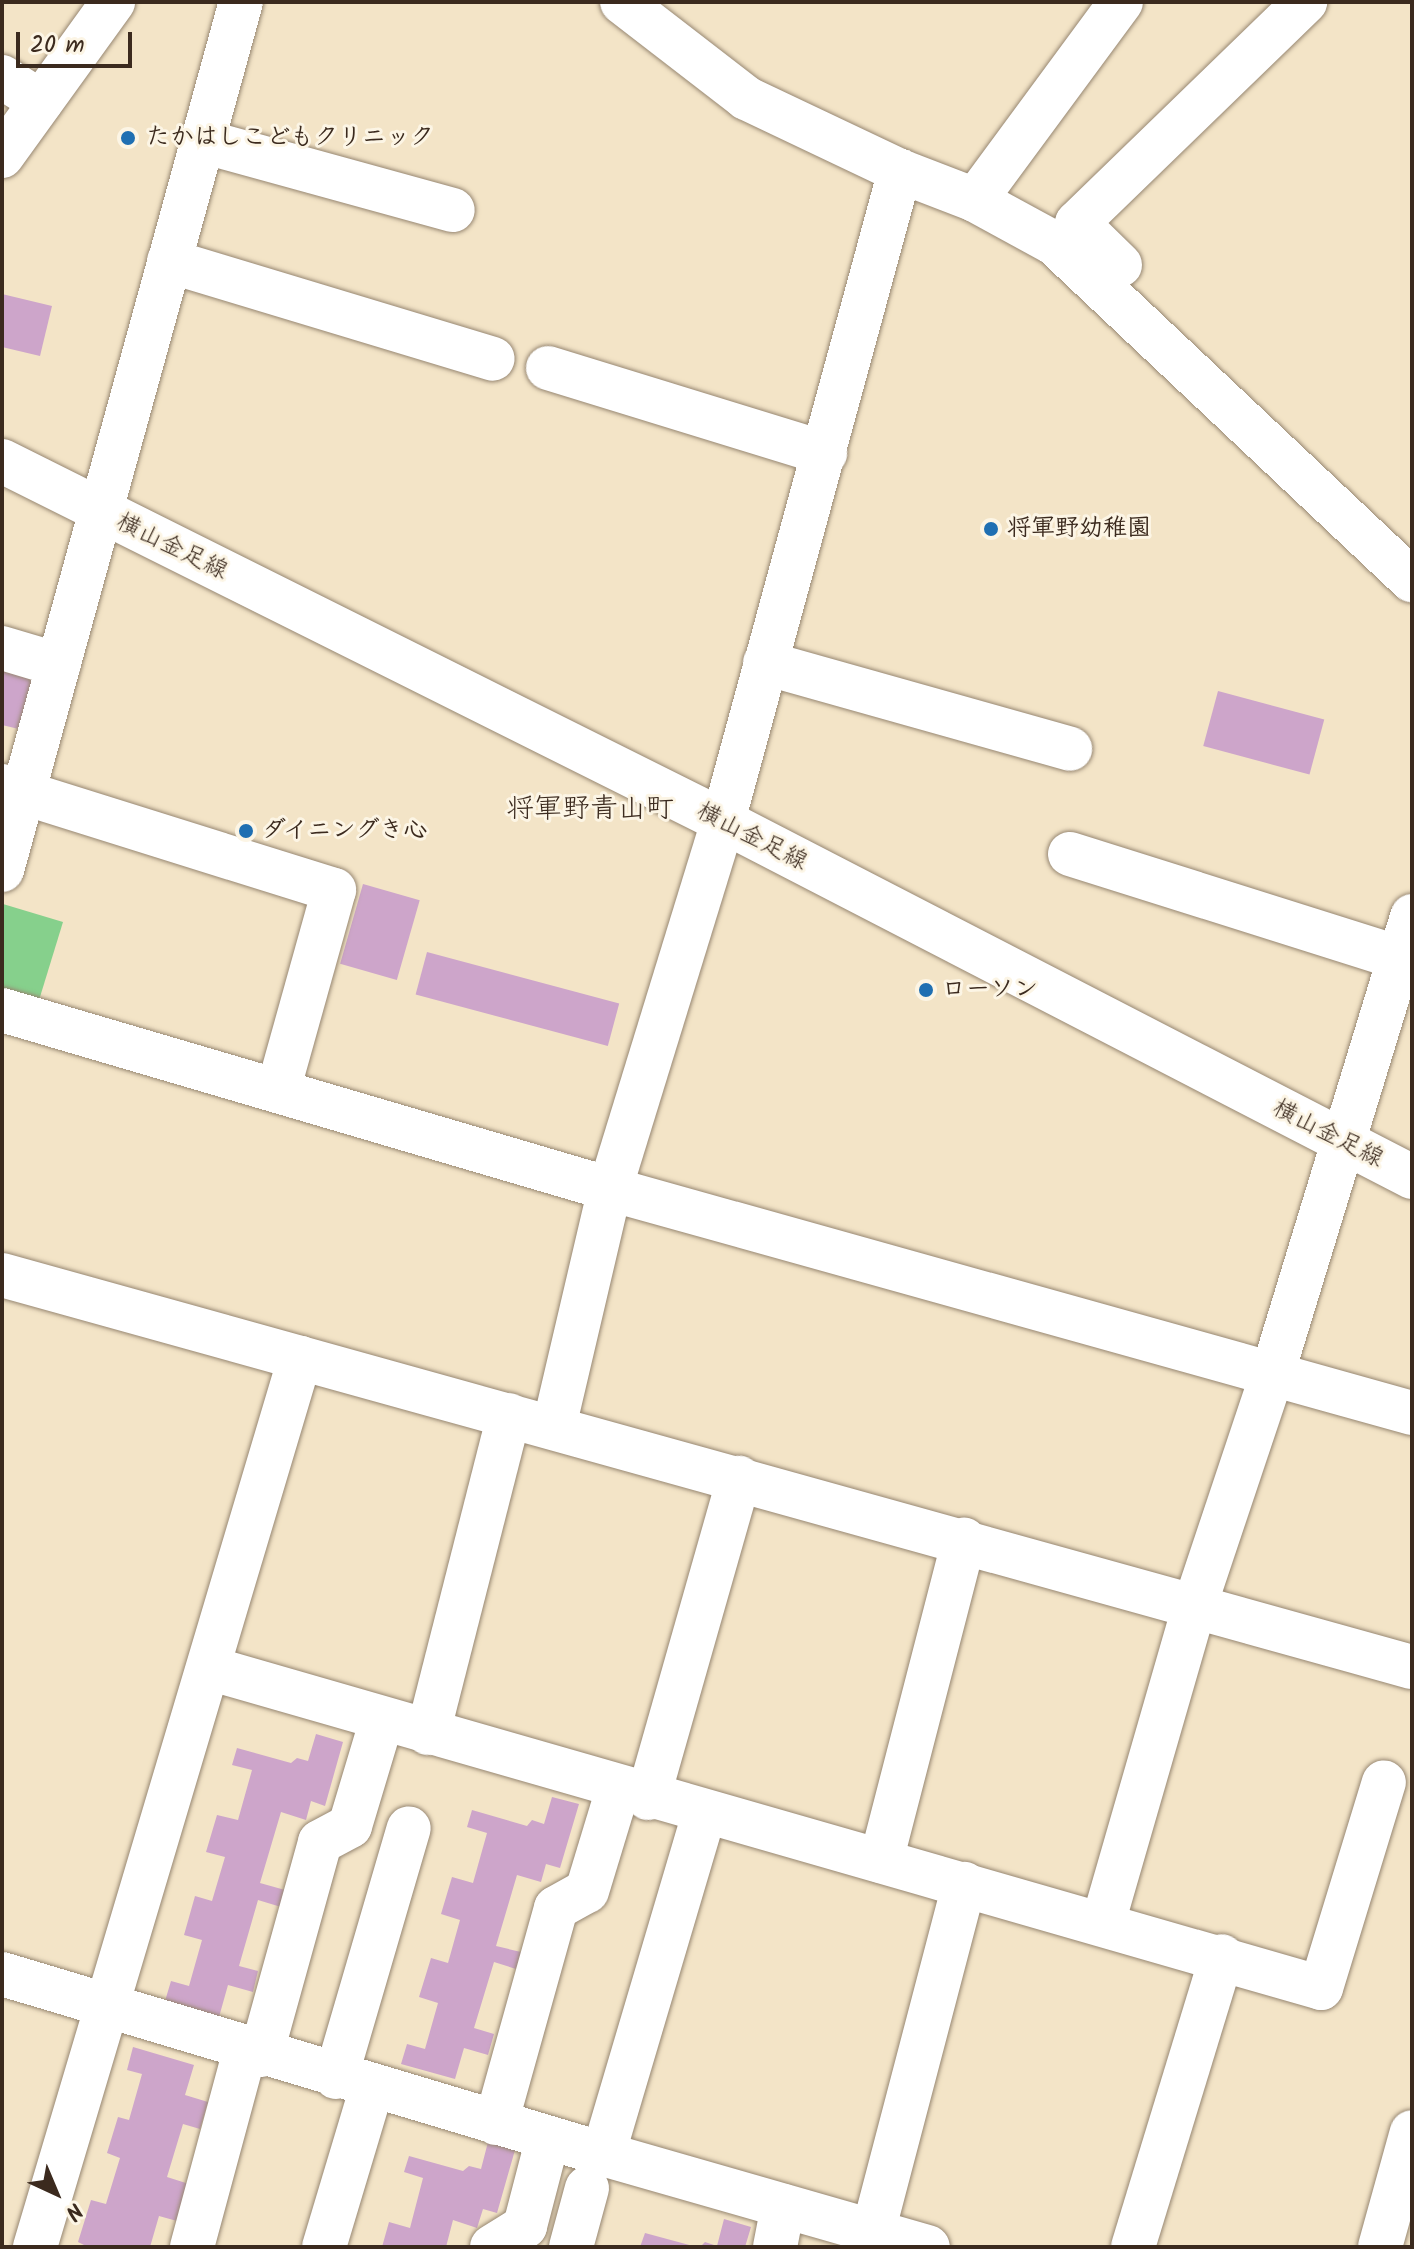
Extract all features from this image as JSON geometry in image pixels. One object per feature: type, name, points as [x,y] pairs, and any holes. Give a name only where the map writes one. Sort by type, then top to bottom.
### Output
[{"type":"street","points":[[2,156],[113,2]]},
{"type":"street","points":[[2,870],[13,789],[59,665],[241,2]]},
{"type":"street","points":[[975,200],[1121,2]]},
{"type":"street","points":[[1305,2],[1077,223],[1412,543]]},
{"type":"street","points":[[649,10],[746,98],[900,171],[975,200],[1054,243],[1412,580]]},
{"type":"street","points":[[2,77],[41,102]]},
{"type":"street","points":[[202,141],[453,210]]},
{"type":"street","points":[[554,1427],[610,1189],[723,821],[900,171]]},
{"type":"street","points":[[169,261],[493,359]]},
{"type":"street","points":[[548,368],[825,453]]},
{"type":"street","name":"横山金足線","points":[[2,461],[723,821],[1412,1177]]},
{"type":"street","points":[[2,648],[59,665]]},
{"type":"street","points":[[765,663],[1070,749]]},
{"type":"street","points":[[13,789],[334,890],[278,1090]]},
{"type":"street","points":[[1070,854],[1406,960]]},
{"type":"street","points":[[1103,1923],[1195,1605],[1406,960],[1412,916]]},
{"type":"street","points":[[2,1010],[610,1189],[1412,1413]]},
{"type":"street","points":[[2,1275],[1412,1667]]},
{"type":"street","points":[[35,2247],[104,2006],[209,1668],[300,1358]]},
{"type":"street","points":[[428,1733],[509,1415]]},
{"type":"street","points":[[496,2123],[556,1908],[587,1891],[633,1793],[739,1478]]},
{"type":"street","points":[[881,1861],[964,1540]]},
{"type":"street","points":[[209,1668],[704,1814],[1222,1956],[1321,1988],[1384,1782]]},
{"type":"street","points":[[192,2247],[320,1842],[350,1826],[382,1719]]},
{"type":"street","points":[[571,2247],[704,1814]]},
{"type":"street","points":[[324,2247],[354,2082],[409,1828]]},
{"type":"street","points":[[873,2232],[964,1884]]},
{"type":"street","points":[[1133,2247],[1222,1956]]},
{"type":"street","points":[[2,1974],[253,2053],[548,2138],[595,2171],[779,2226],[873,2232],[924,2246]]},
{"type":"street","points":[[492,2247],[525,2226],[548,2138]]},
{"type":"street","points":[[1380,2247],[1411,2141]]},
{"type":"green space","points":[[3,904],[63,922],[36,1010],[2,999]]},
{"type":"building","points":[[2,294],[52,306],[40,356],[2,347]]},
{"type":"building","points":[[2,671],[36,680],[23,730],[2,725]]},
{"type":"building","points":[[1218,691],[1324,719],[1309,775],[1203,746]]},
{"type":"building","points":[[363,884],[420,900],[397,980],[340,964]]},
{"type":"building","points":[[427,952],[619,1004],[608,1046],[416,995]]},
{"type":"building","points":[[316,1734],[343,1742],[325,1806],[311,1801],[306,1820],[281,1812],[260,1883],[285,1890],[281,1907],[258,1900],[239,1966],[258,1971],[253,1992],[228,1985],[219,2017],[165,2001],[171,1981],[189,1986],[202,1940],[184,1935],[195,1896],[212,1901],[225,1857],[206,1852],[217,1815],[238,1820],[252,1770],[232,1765],[237,1748],[291,1763],[297,1758],[308,1761]]},
{"type":"building","points":[[552,1797],[579,1804],[560,1868],[546,1864],[541,1882],[517,1875],[496,1946],[521,1952],[516,1969],[494,1962],[474,2028],[494,2034],[488,2055],[464,2048],[455,2079],[401,2064],[407,2044],[425,2049],[438,2003],[419,1997],[431,1958],[448,1963],[460,1920],[441,1914],[452,1877],[473,1883],[487,1833],[467,1827],[472,1810],[527,1826],[532,1820],[544,1824]]},
{"type":"building","points":[[133,2047],[194,2065],[185,2095],[208,2102],[200,2129],[183,2124],[167,2177],[189,2184],[177,2221],[159,2216],[150,2247],[88,2247],[78,2242],[91,2200],[106,2204],[120,2158],[107,2153],[118,2117],[129,2120],[142,2074],[127,2070]]},
{"type":"building","points":[[488,2142],[515,2150],[497,2213],[483,2209],[477,2228],[453,2220],[446,2247],[382,2247],[389,2222],[410,2228],[423,2178],[404,2172],[409,2156],[463,2171],[469,2166],[481,2169]]},
{"type":"building","points":[[724,2219],[751,2227],[745,2247],[700,2247],[705,2242],[717,2246]]},
{"type":"building","points":[[645,2233],[693,2246],[693,2247],[640,2247]]},
{"type":"place","name":"たかはしこどもクリニック","points":[[128,138]]},
{"type":"place","name":"将軍野幼稚園","points":[[991,529]]},
{"type":"place","name":"ダイニングき心","points":[[246,831]]},
{"type":"place","name":"ローソン","points":[[926,990]]},
{"type":"district","name":"将軍野青山町","points":[[590,810]]}]
